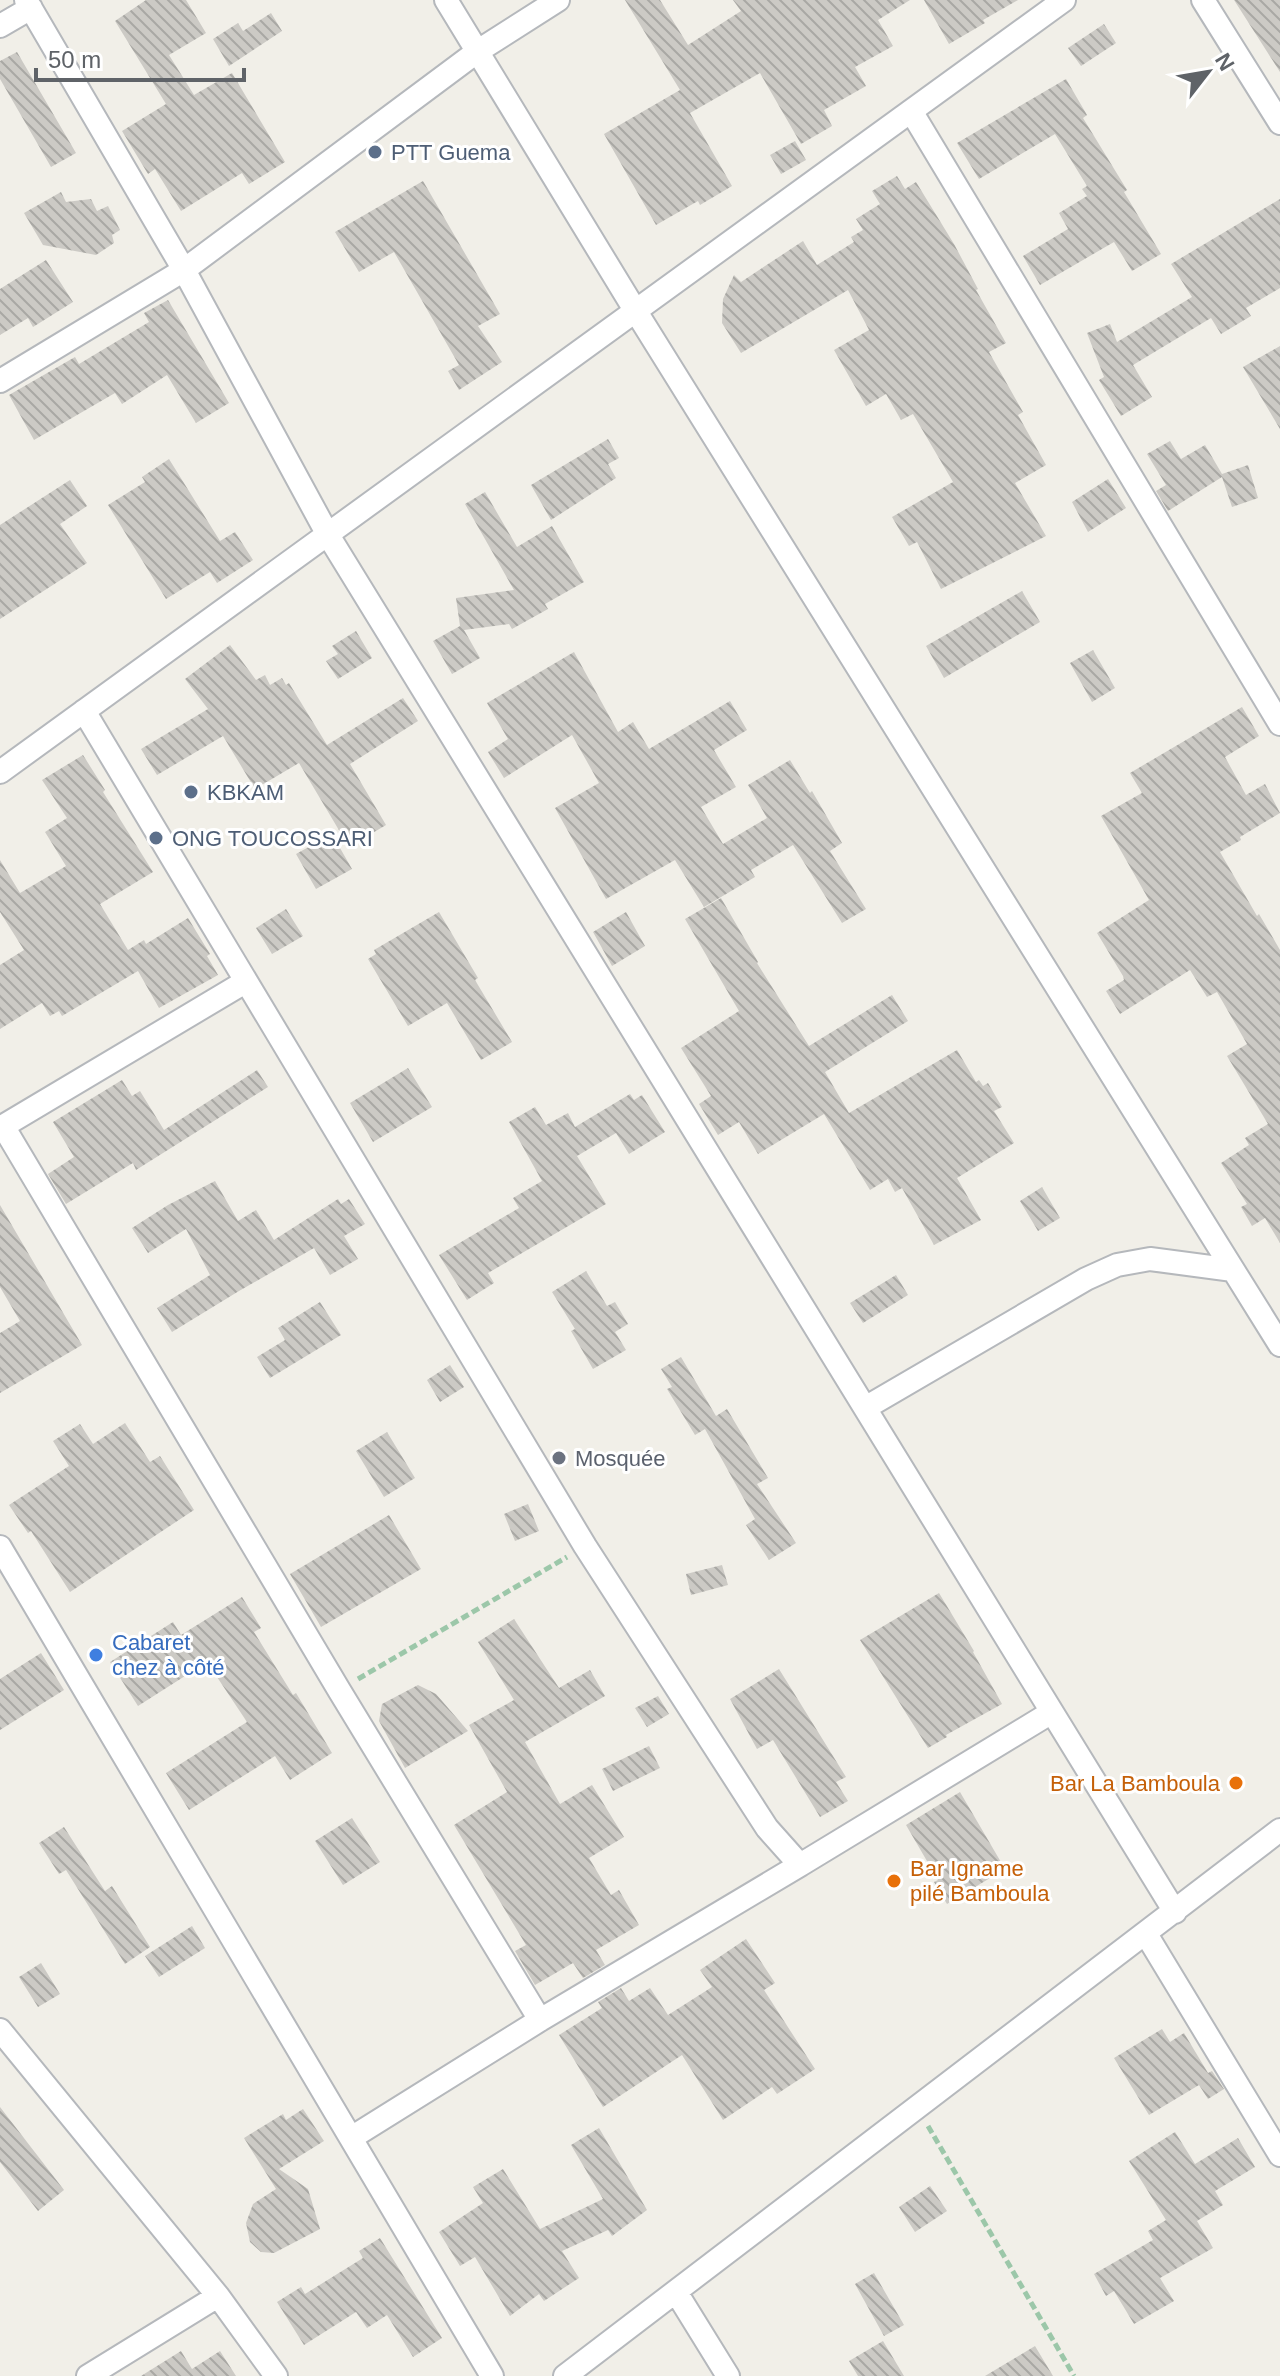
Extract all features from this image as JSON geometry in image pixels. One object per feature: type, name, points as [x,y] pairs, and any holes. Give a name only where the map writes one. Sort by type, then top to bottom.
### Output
[{"type":"street","points":[[446,0],[635,310],[1279,1342]]},
{"type":"street","points":[[0,381],[184,270],[478,51],[558,0]]},
{"type":"street","points":[[0,772],[1064,0]]},
{"type":"street","points":[[1203,0],[1280,123]]},
{"type":"street","points":[[0,26],[28,4],[184,270],[328,535],[1175,1912]]},
{"type":"street","points":[[911,111],[1280,724]]},
{"type":"street","points":[[84,711],[585,1546],[767,1828],[800,1865]]},
{"type":"street","points":[[245,982],[2,1127],[540,2020]]},
{"type":"street","points":[[865,1408],[1086,1279],[1117,1265],[1150,1259],[1233,1270]]},
{"type":"street","points":[[0,1547],[492,2376]]},
{"type":"street","points":[[351,2138],[540,2020],[1052,1712]]},
{"type":"street","points":[[565,2376],[1280,1830]]},
{"type":"street","points":[[1146,1934],[1280,2155]]},
{"type":"street","points":[[0,2030],[218,2296],[276,2376]]},
{"type":"street","points":[[676,2292],[728,2376]]},
{"type":"street","points":[[88,2376],[218,2296]]},
{"type":"path","points":[[339,1690],[585,1546]]},
{"type":"path","points":[[917,2108],[1074,2376]]},
{"type":"building","points":[[146,0],[186,0],[206,33],[169,55],[194,95],[232,73],[285,162],[249,184],[242,173],[181,211],[155,169],[148,174],[122,131],[166,104],[115,21]]},
{"type":"building","points":[[625,0],[660,0],[688,45],[741,11],[733,0],[910,0],[878,20],[893,46],[855,67],[866,86],[824,110],[832,126],[801,144],[760,73],[690,113],[732,186],[656,225],[604,134],[680,90]]},
{"type":"building","points":[[924,0],[1018,0],[949,44]]},
{"type":"building","points":[[1234,0],[1280,0],[1280,72]]},
{"type":"building","points":[[271,13],[282,31],[229,66],[213,39],[238,23],[243,31]]},
{"type":"building","points":[[1104,24],[1116,43],[1081,66],[1068,48]]},
{"type":"building","points":[[17,52],[76,153],[51,167],[0,79],[0,61]]},
{"type":"building","points":[[1066,79],[1087,115],[1083,118],[1161,254],[1132,271],[1114,242],[1040,285],[1023,256],[1068,229],[1059,213],[1087,196],[1082,189],[1087,186],[1055,134],[979,179],[957,143]]},
{"type":"building","points":[[795,141],[806,160],[781,174],[770,155]]},
{"type":"building","points":[[897,176],[905,189],[916,182],[954,244],[1006,343],[989,352],[1023,412],[1018,415],[1046,465],[1015,483],[1046,536],[941,589],[917,542],[909,546],[892,517],[953,482],[913,414],[901,420],[886,394],[866,406],[834,350],[869,330],[848,290],[741,353],[722,323],[723,299],[734,275],[741,282],[803,241],[817,265],[854,242],[851,237],[863,230],[856,219],[880,204],[872,191]]},
{"type":"building","points":[[423,181],[500,314],[478,326],[502,362],[459,390],[448,371],[459,365],[394,252],[359,272],[335,232]]},
{"type":"building","points":[[61,192],[66,202],[91,199],[97,211],[108,206],[120,230],[112,235],[114,243],[96,255],[43,245],[24,213]]},
{"type":"building","points":[[1280,199],[1280,288],[1246,308],[1251,316],[1221,334],[1211,318],[1133,365],[1152,397],[1121,416],[1099,380],[1104,377],[1087,333],[1110,324],[1117,342],[1192,297],[1171,264]]},
{"type":"building","points":[[46,260],[73,302],[33,327],[28,318],[0,335],[0,289]]},
{"type":"building","points":[[168,300],[229,403],[196,423],[167,375],[122,404],[115,393],[34,440],[9,395],[75,357],[79,364],[149,322],[144,313]]},
{"type":"building","points":[[1280,346],[1280,429],[1243,367]]},
{"type":"building","points":[[608,439],[619,458],[608,464],[616,478],[551,520],[531,485]]},
{"type":"building","points":[[1170,441],[1181,459],[1205,445],[1222,474],[1248,465],[1258,498],[1232,507],[1222,477],[1168,511],[1156,491],[1166,485],[1147,454]]},
{"type":"building","points":[[169,459],[220,541],[235,532],[253,560],[217,583],[210,572],[166,599],[108,505],[145,482],[142,477]]},
{"type":"building","points":[[1108,479],[1126,508],[1088,532],[1072,502]]},
{"type":"building","points":[[70,480],[87,506],[60,524],[87,563],[0,619],[0,525]]},
{"type":"building","points":[[485,492],[517,547],[552,526],[584,582],[545,604],[548,609],[512,629],[509,624],[464,630],[480,658],[452,674],[433,641],[460,626],[456,598],[514,590],[465,504]]},
{"type":"building","points":[[1022,591],[1040,622],[944,678],[926,646]]},
{"type":"building","points":[[356,631],[372,658],[338,679],[326,661],[338,654],[332,646]]},
{"type":"building","points":[[230,645],[256,680],[265,675],[270,685],[282,678],[286,685],[289,683],[327,745],[403,698],[418,721],[350,764],[386,825],[349,847],[299,763],[255,789],[223,736],[157,775],[141,749],[208,709],[185,679]]},
{"type":"building","points":[[1093,650],[1115,688],[1092,702],[1070,663]]},
{"type":"building","points":[[574,652],[618,732],[633,722],[649,749],[730,701],[747,730],[714,750],[736,787],[701,807],[723,844],[767,818],[748,785],[790,760],[842,843],[830,851],[866,909],[842,923],[793,845],[751,870],[755,877],[704,907],[675,860],[606,899],[555,808],[599,783],[572,735],[504,778],[488,752],[508,739],[487,703]]},
{"type":"building","points":[[1242,707],[1259,736],[1225,757],[1246,795],[1265,784],[1280,813],[1220,852],[1280,950],[1280,1243],[1265,1218],[1252,1226],[1241,1207],[1247,1204],[1221,1163],[1249,1145],[1245,1138],[1268,1124],[1227,1056],[1247,1044],[1217,992],[1207,997],[1190,970],[1120,1014],[1106,991],[1124,980],[1123,976],[1097,933],[1149,900],[1101,816],[1142,793],[1130,773]]},
{"type":"building","points":[[83,755],[153,872],[100,904],[128,950],[144,940],[146,944],[188,918],[210,954],[207,956],[218,975],[159,1008],[138,971],[62,1016],[59,1011],[50,1016],[42,1003],[0,1029],[0,965],[24,950],[0,912],[0,860],[20,893],[66,866],[45,832],[67,818],[42,780]]},
{"type":"building","points":[[332,834],[352,869],[316,889],[296,854]]},
{"type":"building","points":[[721,898],[809,1046],[892,995],[908,1021],[825,1072],[849,1113],[957,1050],[976,1082],[979,1080],[983,1086],[988,1083],[1002,1107],[994,1111],[1014,1143],[957,1178],[981,1220],[934,1245],[902,1188],[895,1192],[888,1179],[870,1190],[824,1114],[758,1154],[739,1122],[718,1135],[699,1104],[711,1096],[681,1048],[739,1011],[685,919]]},
{"type":"building","points":[[286,909],[303,936],[272,954],[256,928]]},
{"type":"building","points":[[439,912],[512,1042],[481,1060],[447,1003],[408,1026],[368,959],[376,954],[374,950]]},
{"type":"building","points":[[626,912],[645,946],[612,966],[593,932]]},
{"type":"building","points":[[408,1068],[432,1107],[373,1142],[350,1103]]},
{"type":"building","points":[[257,1070],[268,1087],[136,1170],[133,1163],[66,1204],[48,1174],[74,1157],[53,1122],[122,1080],[132,1096],[140,1091],[164,1130]]},
{"type":"building","points":[[630,1094],[634,1100],[642,1095],[665,1132],[629,1154],[616,1133],[577,1156],[606,1204],[488,1273],[494,1283],[467,1300],[439,1255],[519,1208],[513,1198],[542,1181],[509,1122],[535,1107],[546,1125],[568,1113],[575,1127]]},
{"type":"building","points":[[215,1181],[238,1221],[256,1210],[274,1240],[338,1199],[341,1204],[349,1199],[365,1224],[344,1236],[358,1259],[330,1275],[314,1248],[172,1332],[157,1308],[210,1275],[186,1229],[148,1253],[132,1228]]},
{"type":"building","points":[[1042,1187],[1060,1218],[1038,1231],[1020,1201]]},
{"type":"building","points":[[0,1205],[82,1345],[0,1393],[0,1333],[20,1321],[0,1287]]},
{"type":"building","points":[[586,1271],[607,1306],[615,1302],[628,1324],[615,1332],[626,1350],[593,1369],[571,1331],[575,1329],[552,1292]]},
{"type":"building","points":[[896,1275],[908,1295],[863,1323],[850,1303]]},
{"type":"building","points":[[320,1302],[341,1335],[270,1378],[257,1357],[285,1340],[278,1328]]},
{"type":"building","points":[[681,1357],[716,1416],[727,1409],[768,1478],[757,1484],[796,1543],[769,1560],[746,1525],[755,1519],[705,1429],[695,1435],[667,1389],[672,1387],[661,1369]]},
{"type":"building","points":[[450,1365],[464,1387],[440,1402],[427,1380]]},
{"type":"building","points":[[125,1423],[150,1462],[160,1456],[194,1510],[70,1592],[31,1531],[28,1533],[9,1505],[69,1466],[53,1441],[80,1424],[93,1444]]},
{"type":"building","points":[[387,1432],[415,1478],[384,1497],[356,1451]]},
{"type":"building","points":[[528,1504],[539,1531],[515,1541],[504,1514]]},
{"type":"building","points":[[389,1515],[421,1569],[321,1627],[290,1574]]},
{"type":"building","points":[[722,1565],[728,1585],[691,1595],[686,1574]]},
{"type":"building","points":[[939,1593],[1002,1704],[928,1748],[860,1640]]},
{"type":"building","points":[[242,1597],[261,1628],[254,1632],[332,1753],[290,1780],[275,1756],[189,1810],[166,1773],[247,1722],[207,1662],[138,1706],[110,1662],[173,1622],[181,1635]]},
{"type":"building","points":[[514,1619],[559,1688],[590,1670],[605,1696],[525,1742],[560,1804],[592,1785],[624,1837],[589,1858],[611,1895],[619,1890],[639,1925],[596,1950],[605,1965],[583,1978],[573,1963],[535,1985],[515,1951],[526,1945],[454,1825],[507,1792],[469,1725],[514,1700],[478,1642]]},
{"type":"building","points":[[41,1653],[64,1690],[0,1730],[0,1679]]},
{"type":"building","points":[[779,1669],[846,1777],[836,1782],[848,1801],[820,1817],[773,1740],[757,1749],[730,1699]]},
{"type":"building","points":[[418,1685],[436,1694],[468,1731],[405,1768],[379,1721],[382,1704]]},
{"type":"building","points":[[658,1696],[669,1714],[647,1727],[635,1708]]},
{"type":"building","points":[[649,1746],[660,1768],[613,1791],[602,1769]]},
{"type":"building","points":[[960,1792],[1005,1869],[947,1904],[934,1882],[938,1880],[906,1825]]},
{"type":"building","points":[[352,1818],[380,1862],[343,1885],[315,1841]]},
{"type":"building","points":[[64,1827],[105,1891],[112,1886],[150,1947],[125,1964],[66,1870],[59,1874],[39,1843]]},
{"type":"building","points":[[192,1926],[205,1948],[159,1977],[145,1956]]},
{"type":"building","points":[[746,1939],[775,1983],[764,1990],[815,2069],[777,2094],[772,2087],[723,2120],[682,2055],[603,2107],[559,2035],[602,2008],[598,2002],[621,1988],[629,2001],[650,1988],[668,2015],[712,1987],[700,1970]]},
{"type":"building","points":[[41,1963],[60,1994],[38,2007],[19,1977]]},
{"type":"building","points":[[1162,2029],[1170,2042],[1184,2033],[1208,2073],[1212,2071],[1224,2089],[1208,2099],[1199,2085],[1149,2115],[1114,2058]]},
{"type":"building","points":[[0,2107],[64,2190],[38,2211],[0,2162]]},
{"type":"building","points":[[303,2109],[324,2141],[279,2169],[308,2189],[320,2229],[274,2253],[261,2252],[250,2242],[246,2223],[253,2204],[276,2189],[244,2138],[283,2114],[286,2120]]},
{"type":"building","points":[[599,2128],[647,2210],[612,2236],[608,2230],[562,2251],[579,2278],[544,2301],[539,2294],[510,2316],[475,2257],[460,2266],[439,2232],[483,2203],[473,2187],[503,2169],[540,2229],[603,2199],[571,2145]]},
{"type":"building","points":[[1175,2132],[1195,2164],[1238,2138],[1255,2167],[1215,2191],[1223,2205],[1197,2221],[1213,2248],[1160,2278],[1174,2301],[1134,2324],[1114,2291],[1106,2296],[1094,2274],[1153,2240],[1148,2231],[1166,2220],[1129,2161]]},
{"type":"building","points":[[930,2186],[947,2211],[915,2232],[899,2207]]},
{"type":"building","points":[[380,2238],[442,2338],[413,2357],[387,2315],[367,2328],[356,2312],[304,2345],[277,2302],[301,2287],[305,2294],[363,2258],[359,2251]]},
{"type":"building","points":[[874,2273],[904,2325],[884,2336],[855,2284]]},
{"type":"building","points":[[883,2341],[904,2376],[858,2376],[849,2361]]},
{"type":"building","points":[[1035,2346],[1053,2376],[985,2376]]},
{"type":"building","points":[[181,2351],[192,2369],[220,2351],[236,2376],[141,2376]]},
{"type":"place","name":"PTT Guema","points":[[375,152]]},
{"type":"place","name":"KBKAM","points":[[191,792]]},
{"type":"place","name":"ONG TOUCOSSARI","points":[[156,838]]},
{"type":"place","name":"Mosquée","points":[[559,1458]]},
{"type":"place","name":"Cabaret chez à côté","points":[[96,1655]]},
{"type":"place","name":"Bar La Bamboula","points":[[1236,1783]]},
{"type":"place","name":"Bar Igname pilé Bamboula","points":[[894,1881]]}]
